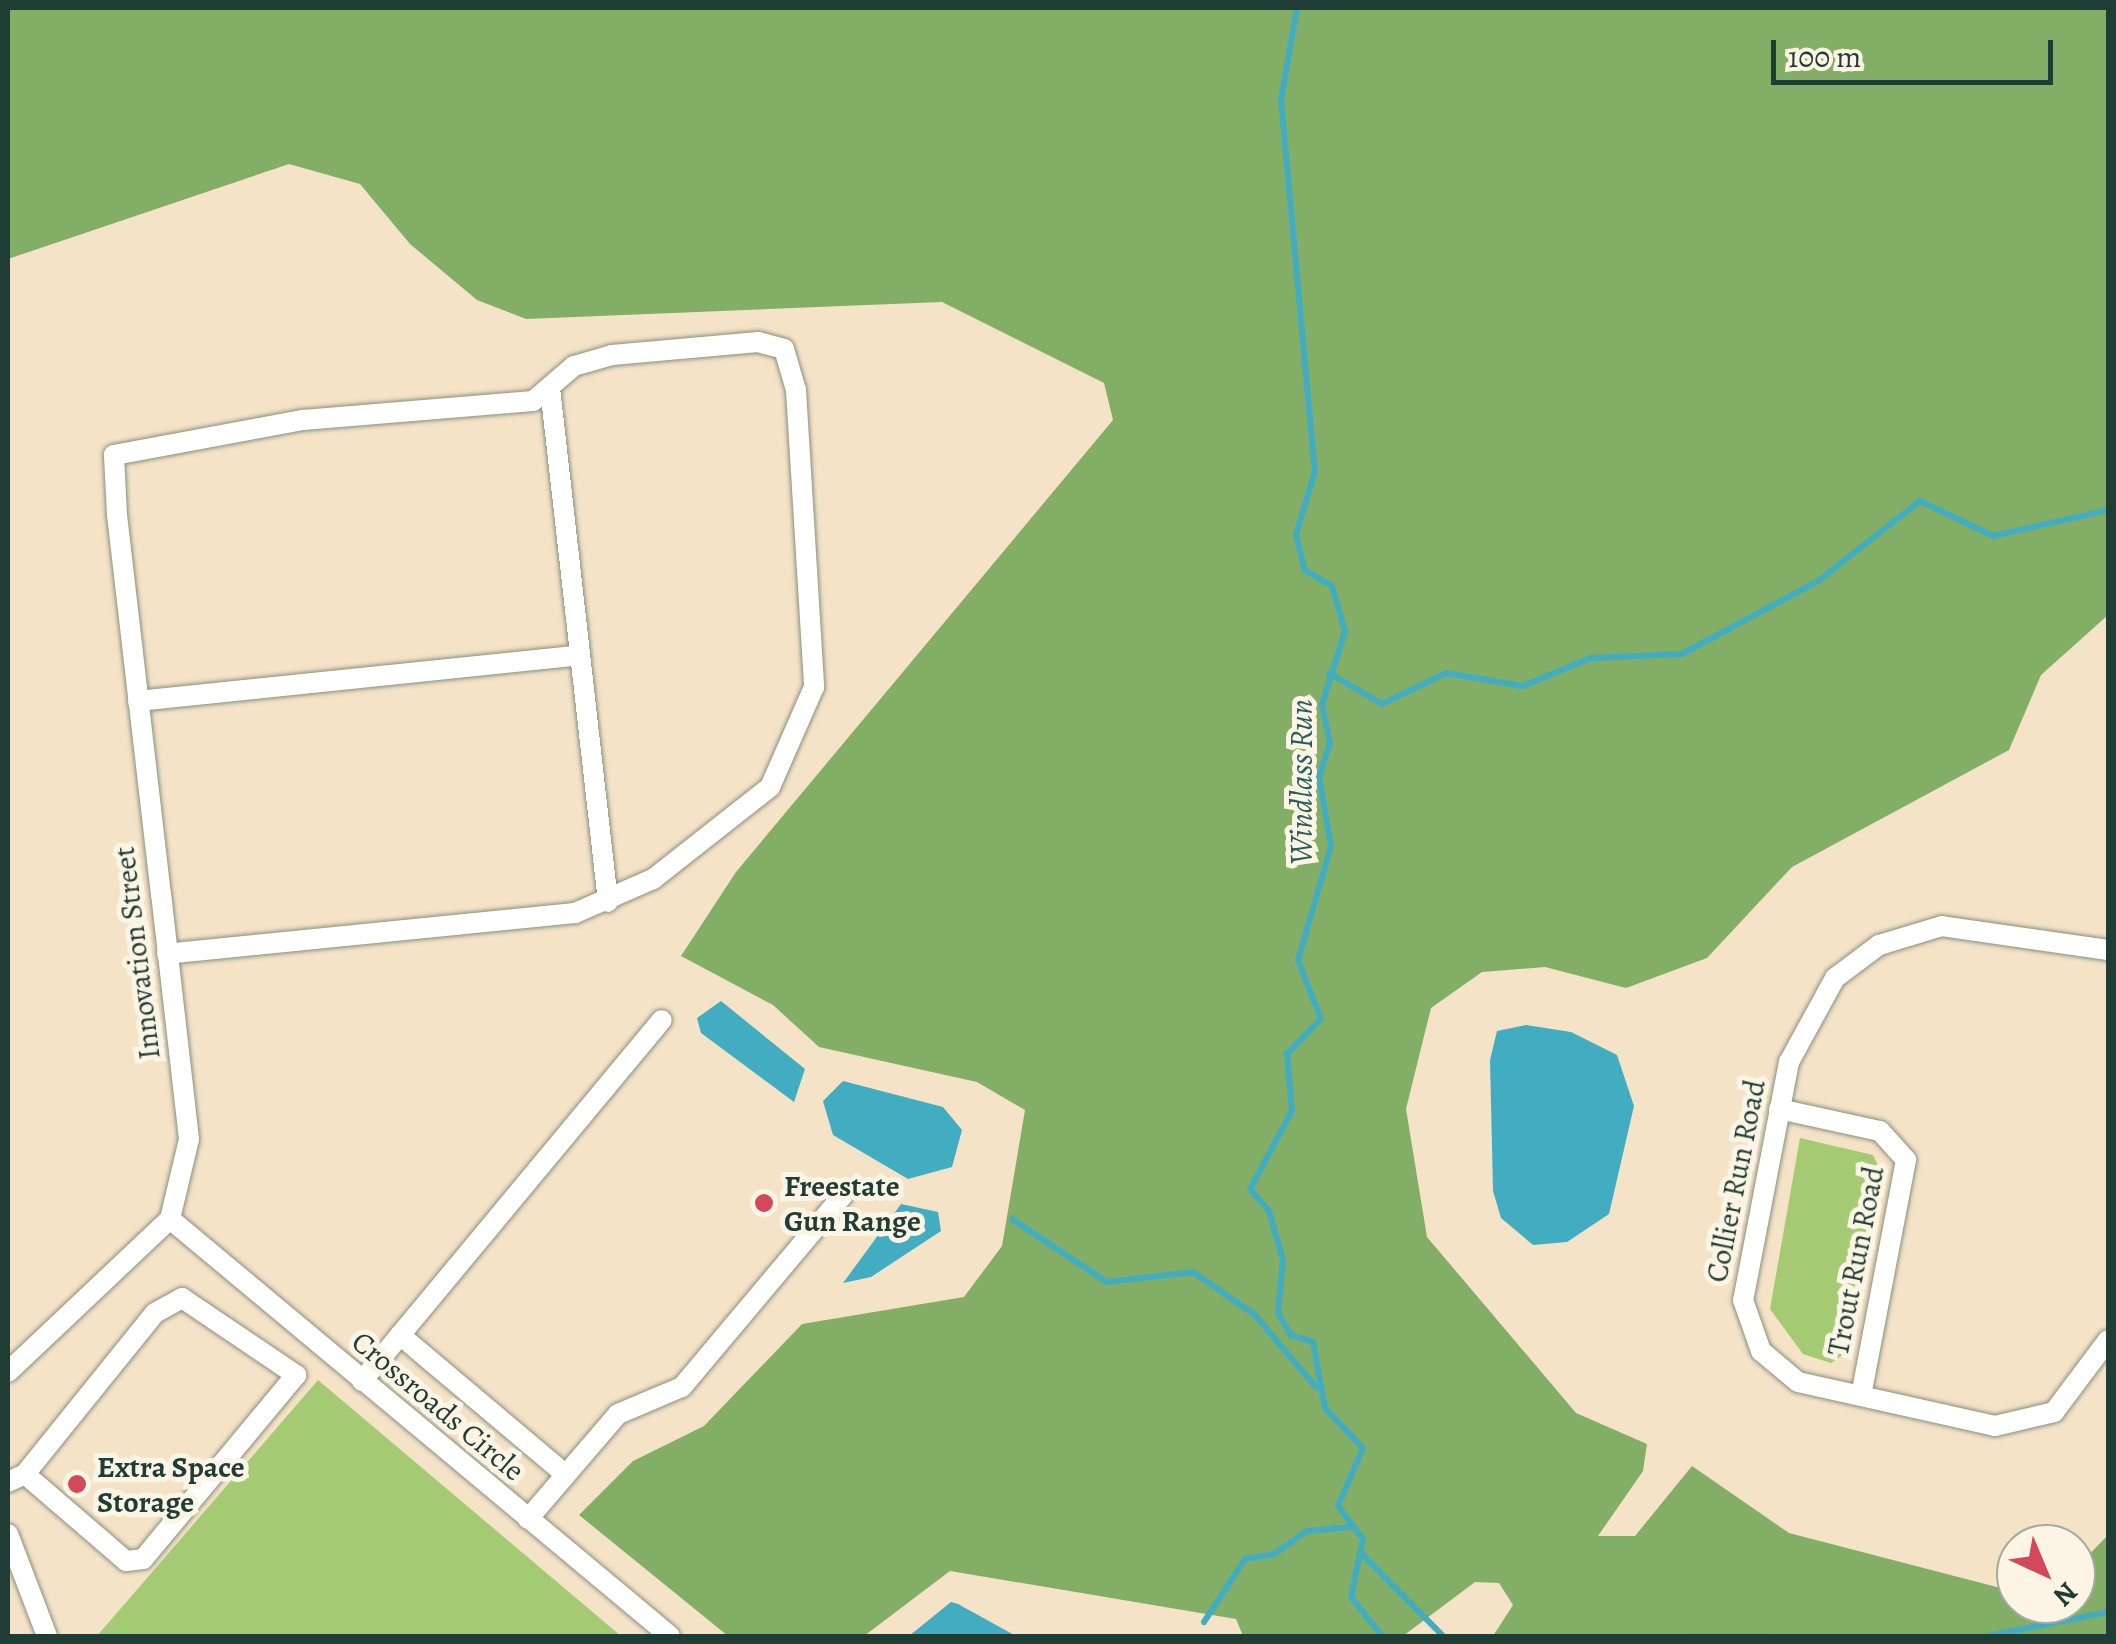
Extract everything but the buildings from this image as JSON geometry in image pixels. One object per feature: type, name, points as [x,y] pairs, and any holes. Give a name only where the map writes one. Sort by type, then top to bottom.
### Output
[{"type":"street","points":[[168,954],[608,902],[715,836],[770,788],[814,687],[796,390],[790,357],[758,342],[612,354],[574,366],[550,388],[577,656],[608,902]]},
{"type":"street","name":"Innovation Street","points":[[170,1220],[189,1138],[114,455],[303,420],[532,401],[550,388]]},
{"type":"street","points":[[138,701],[577,656]]},
{"type":"street","name":"Collier Run Road","points":[[2108,950],[1962,924],[1878,945],[1835,978],[1804,1020],[1779,1109],[1743,1279],[1746,1320],[1786,1374],[1861,1396],[2018,1426],[2066,1402],[2108,1340]]},
{"type":"street","points":[[362,1380],[662,1020]]},
{"type":"street","name":"Trout Run Road","points":[[1779,1109],[1880,1131],[1906,1160],[1861,1396]]},
{"type":"street","points":[[528,1520],[618,1414],[682,1387],[843,1195]]},
{"type":"street","points":[[8,1372],[170,1220]]},
{"type":"street","name":"Crossroads Circle","points":[[170,1220],[670,1636]]},
{"type":"street","points":[[182,1298],[296,1375],[144,1559],[126,1561],[16,1478],[155,1313],[182,1298]]},
{"type":"street","points":[[400,1335],[566,1475]]},
{"type":"street","points":[[8,1534],[47,1636]]},
{"type":"green space","points":[[8,8],[2108,8],[2108,615],[2041,675],[2009,750],[1792,867],[1707,958],[1626,988],[1545,967],[1482,972],[1431,1008],[1406,1109],[1427,1237],[1576,1413],[1647,1444],[1643,1471],[1598,1536],[1635,1536],[1692,1466],[1789,1533],[1996,1587],[1996,1624],[2096,1624],[2096,1547],[2108,1535],[2108,1636],[1493,1636],[1513,1605],[1499,1583],[1475,1582],[1403,1636],[1243,1636],[1236,1619],[950,1571],[864,1636],[728,1636],[579,1515],[633,1461],[704,1426],[802,1324],[964,1297],[1002,1246],[1025,1110],[977,1082],[819,1047],[773,1005],[681,956],[736,872],[1113,420],[1104,383],[942,302],[526,319],[477,300],[410,244],[360,184],[289,164],[8,259]]},
{"type":"green space","points":[[1800,1138],[1873,1155],[1884,1178],[1847,1352],[1831,1363],[1803,1354],[1770,1309]]},
{"type":"green space","points":[[318,1380],[621,1636],[97,1636]]},
{"type":"water","points":[[721,1001],[805,1069],[794,1102],[701,1033],[697,1018]]},
{"type":"water","points":[[1526,1025],[1571,1032],[1617,1055],[1634,1106],[1609,1214],[1567,1242],[1533,1245],[1501,1218],[1493,1191],[1490,1060],[1497,1031]]},
{"type":"water","points":[[843,1081],[943,1107],[962,1130],[952,1167],[908,1179],[833,1135],[823,1101]]},
{"type":"water","points":[[901,1204],[938,1212],[941,1231],[871,1277],[843,1283]]},
{"type":"water","points":[[951,1602],[958,1604],[1016,1636],[909,1636]]},
{"type":"waterway","name":"Windlass Run","points":[[1297,8],[1281,100],[1315,471],[1296,535],[1305,570],[1332,586],[1345,631],[1322,705],[1330,743],[1319,777],[1331,846],[1298,960],[1321,1019],[1287,1054],[1292,1111],[1250,1189],[1269,1211],[1283,1260],[1278,1313],[1291,1335],[1313,1342],[1325,1408],[1363,1448],[1338,1506],[1363,1539],[1351,1597],[1382,1636]]},
{"type":"waterway","points":[[1329,673],[1382,704],[1446,673],[1523,686],[1591,658],[1682,654],[1818,581],[1920,501],[1993,536],[2108,510]]},
{"type":"waterway","points":[[1012,1219],[1107,1282],[1193,1272],[1254,1314],[1316,1387]]},
{"type":"waterway","points":[[1204,1622],[1245,1559],[1274,1554],[1307,1531],[1350,1527]]},
{"type":"waterway","name":"Windlass Run","points":[[1360,1552],[1443,1636]]},
{"type":"waterway","points":[[1987,1636],[2108,1612]]},
{"type":"waterway","points":[[1691,1636],[1767,1636]]},
{"type":"place","name":"Freestate Gun Range","points":[[764,1203]]},
{"type":"place","name":"Extra Space Storage","points":[[77,1484]]}]
